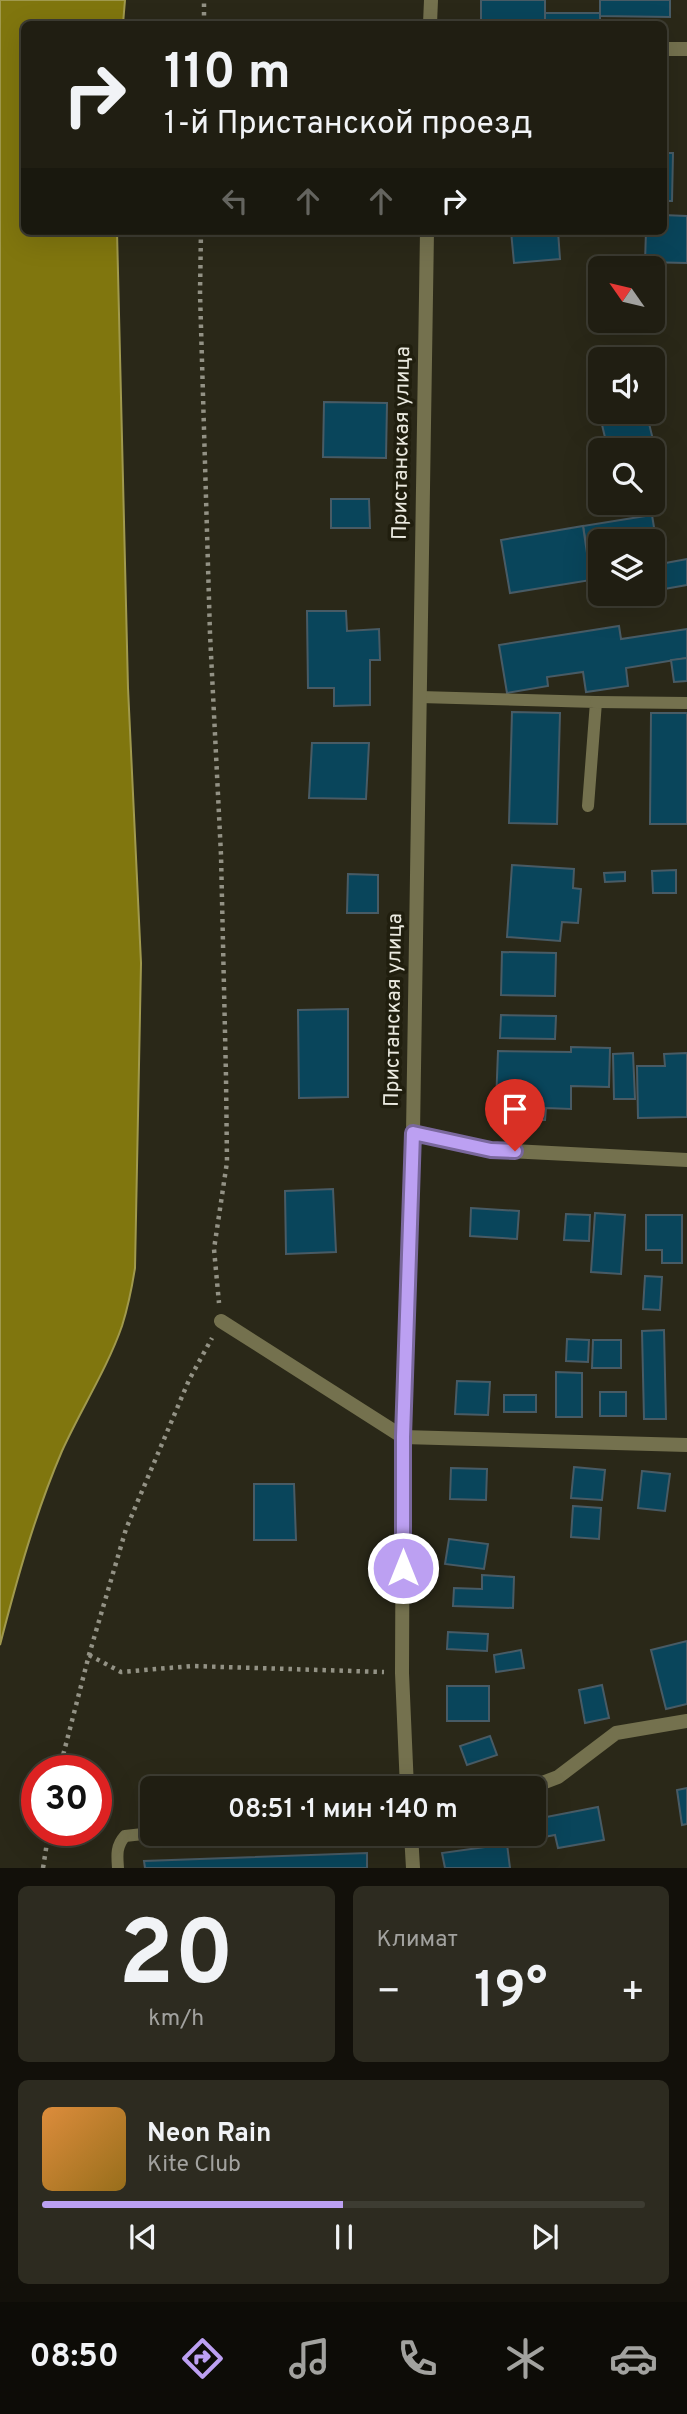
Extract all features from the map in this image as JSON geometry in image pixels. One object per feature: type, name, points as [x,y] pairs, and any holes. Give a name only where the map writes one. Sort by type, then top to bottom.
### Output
[{"type":"street","points":[[430,0],[430,21]]},
{"type":"street","points":[[667,49],[687,49]]},
{"type":"street","name":"Пристанская улица","points":[[406,1776],[402,1673],[403,1437],[413,1133],[426,235]]},
{"type":"street","points":[[413,1133],[491,1150],[687,1160]]},
{"type":"street","points":[[221,1321],[403,1437],[687,1445]]},
{"type":"street","points":[[546,1782],[558,1777],[616,1734],[687,1721]]},
{"type":"street","points":[[412,1846],[413,1868]]},
{"type":"lane","points":[[419,697],[687,702]]},
{"type":"lane","points":[[589,806],[596,702]]},
{"type":"lane","points":[[118,1868],[119,1842],[125,1836],[140,1834]]},
{"type":"path","points":[[204,0],[204,21]]},
{"type":"path","points":[[63,1755],[126,1529],[189,1380],[221,1321],[214,1250],[227,1162],[226,1077],[221,855],[208,565],[200,293],[201,235]]},
{"type":"path","points":[[89,1655],[121,1672],[192,1667],[402,1673]]},
{"type":"path","points":[[43,1868],[46,1846]]},
{"type":"shaded area","points":[[0,0],[125,0],[123,21],[21,21],[21,235],[117,235],[128,688],[141,963],[135,1268],[116,1342],[62,1451],[43,1499],[0,1645]]},
{"type":"building","points":[[481,0],[545,0],[545,21],[481,21]]},
{"type":"building","points":[[600,0],[670,0],[670,17],[600,16]]},
{"type":"building","points":[[545,13],[600,13],[600,21],[545,21]]},
{"type":"building","points":[[667,153],[673,153],[672,201],[667,201]]},
{"type":"building","points":[[667,215],[687,216],[687,263],[665,262],[665,256],[645,256],[646,235],[667,235]]},
{"type":"building","points":[[511,235],[558,235],[560,259],[514,263]]},
{"type":"building","points":[[324,402],[387,403],[386,458],[323,457]]},
{"type":"building","points":[[602,424],[649,424],[653,438],[605,438]]},
{"type":"building","points":[[331,499],[369,499],[370,528],[331,528]]},
{"type":"building","points":[[652,515],[654,529],[588,529],[588,556],[583,526]]},
{"type":"building","points":[[583,526],[588,580],[510,593],[501,540]]},
{"type":"building","points":[[687,559],[687,585],[665,589],[665,563]]},
{"type":"building","points":[[307,611],[346,611],[347,631],[379,629],[380,660],[370,660],[370,705],[334,706],[334,688],[308,688]]},
{"type":"building","points":[[619,626],[621,639],[687,629],[687,658],[626,668],[628,686],[586,692],[583,672],[547,677],[548,686],[507,693],[499,645]]},
{"type":"building","points":[[687,658],[687,681],[674,682],[671,660]]},
{"type":"building","points":[[512,712],[560,713],[557,824],[509,823]]},
{"type":"building","points":[[651,713],[687,713],[687,824],[650,824]]},
{"type":"building","points":[[312,743],[369,743],[366,799],[309,798]]},
{"type":"building","points":[[512,865],[574,869],[573,888],[581,889],[578,923],[562,922],[560,941],[507,937]]},
{"type":"building","points":[[676,870],[676,893],[653,893],[652,871]]},
{"type":"building","points":[[625,872],[625,881],[605,882],[604,873]]},
{"type":"building","points":[[348,874],[378,875],[378,913],[347,913]]},
{"type":"building","points":[[502,952],[556,953],[555,996],[501,995]]},
{"type":"building","points":[[348,1009],[348,1097],[299,1098],[298,1010]]},
{"type":"building","points":[[501,1015],[556,1016],[555,1039],[500,1038]]},
{"type":"building","points":[[571,1047],[610,1048],[609,1087],[571,1086],[571,1109],[546,1108],[545,1120],[525,1120],[525,1105],[496,1104],[498,1051],[571,1052]]},
{"type":"building","points":[[633,1053],[635,1099],[614,1099],[613,1054]]},
{"type":"building","points":[[687,1053],[687,1117],[638,1118],[637,1066],[665,1066],[664,1054]]},
{"type":"building","points":[[333,1189],[336,1252],[286,1254],[285,1191]]},
{"type":"building","points":[[471,1208],[519,1211],[517,1239],[470,1236]]},
{"type":"building","points":[[595,1213],[625,1215],[621,1274],[591,1272]]},
{"type":"building","points":[[566,1214],[590,1215],[589,1241],[564,1240]]},
{"type":"building","points":[[646,1215],[682,1215],[682,1263],[662,1263],[662,1250],[646,1250]]},
{"type":"building","points":[[645,1276],[662,1277],[660,1310],[643,1309]]},
{"type":"building","points":[[664,1330],[666,1419],[644,1419],[642,1331]]},
{"type":"building","points":[[567,1339],[589,1340],[588,1362],[566,1361]]},
{"type":"building","points":[[593,1340],[621,1340],[621,1368],[592,1368]]},
{"type":"building","points":[[556,1372],[582,1373],[582,1417],[556,1417]]},
{"type":"building","points":[[457,1381],[490,1382],[488,1415],[455,1414]]},
{"type":"building","points":[[600,1392],[626,1392],[626,1416],[600,1416]]},
{"type":"building","points":[[504,1395],[536,1395],[536,1412],[504,1412]]},
{"type":"building","points":[[574,1467],[605,1470],[602,1500],[571,1498]]},
{"type":"building","points":[[451,1468],[487,1469],[486,1500],[450,1499]]},
{"type":"building","points":[[642,1471],[670,1474],[665,1511],[638,1508]]},
{"type":"building","points":[[254,1484],[294,1484],[296,1540],[254,1540]]},
{"type":"building","points":[[573,1506],[601,1508],[599,1539],[571,1537]]},
{"type":"building","points":[[449,1539],[488,1544],[484,1569],[445,1564]]},
{"type":"building","points":[[482,1575],[514,1577],[513,1608],[453,1606],[454,1588],[482,1589]]},
{"type":"building","points":[[448,1632],[488,1634],[487,1651],[447,1649]]},
{"type":"building","points":[[687,1641],[687,1704],[666,1709],[651,1650]]},
{"type":"building","points":[[521,1650],[524,1668],[496,1672],[494,1655]]},
{"type":"building","points":[[602,1685],[609,1718],[585,1723],[579,1690]]},
{"type":"building","points":[[447,1686],[489,1686],[489,1721],[447,1721]]},
{"type":"building","points":[[490,1736],[497,1755],[467,1765],[460,1746]]},
{"type":"building","points":[[687,1788],[687,1824],[682,1825],[677,1790]]},
{"type":"building","points":[[598,1807],[604,1840],[558,1848],[555,1835],[546,1837],[546,1817]]},
{"type":"building","points":[[507,1846],[510,1868],[445,1868],[442,1853]]},
{"type":"building","points":[[367,1853],[367,1868],[145,1868],[144,1861]]},
{"type":"route","points":[[403,1568],[403,1437],[413,1133],[491,1150],[515,1151]]}]
